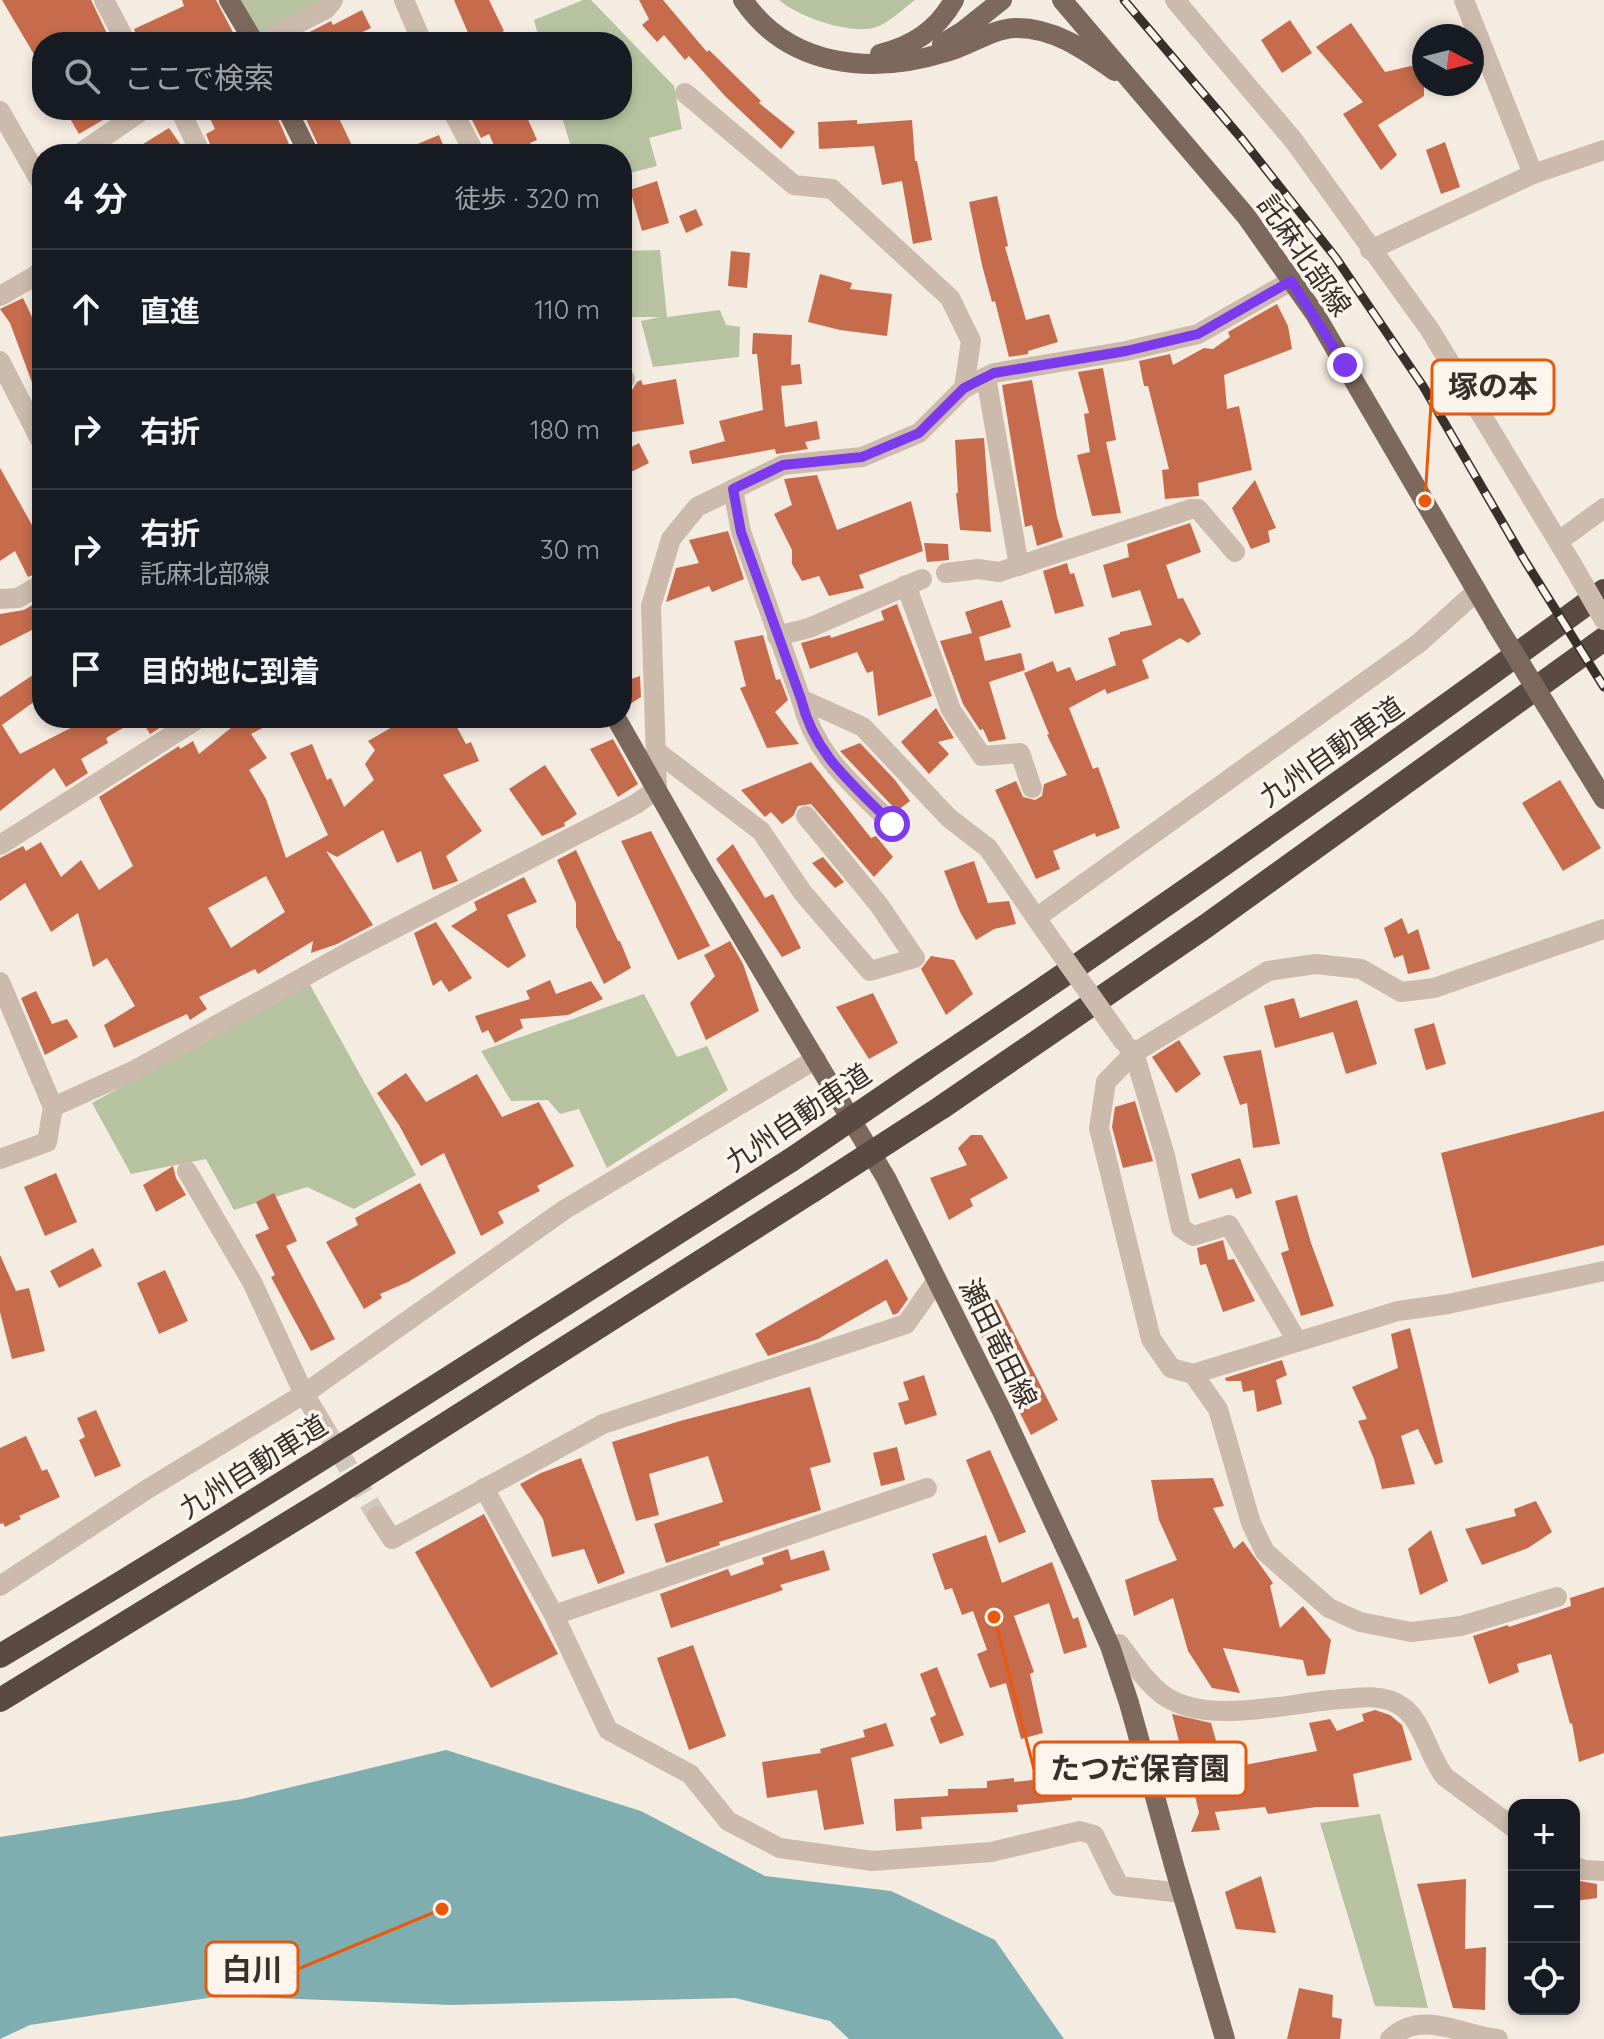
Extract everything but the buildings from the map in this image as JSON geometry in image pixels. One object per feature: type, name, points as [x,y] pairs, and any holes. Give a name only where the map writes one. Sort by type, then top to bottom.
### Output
[{"type":"highway","name":"九州自動車道","points":[[0,1656],[407,1405],[791,1160],[1072,971],[1604,591]]},
{"type":"highway","points":[[0,1700],[331,1497],[942,1107],[1206,926],[1604,639]]},
{"type":"main road","points":[[229,0],[248,32]]},
{"type":"main road","name":"託麻北部線","points":[[743,0],[758,22],[778,36],[811,54],[833,60],[867,65],[898,63],[947,52],[1013,28],[1043,30],[1079,47],[1137,87]]},
{"type":"main road","name":"託麻北部線","points":[[833,60],[864,58],[904,48],[929,32],[954,0]]},
{"type":"main road","name":"託麻北部線","points":[[898,63],[943,43],[1002,0]]},
{"type":"main road","name":"託麻北部線","points":[[1062,0],[1246,216],[1315,314],[1496,624],[1604,799]]},
{"type":"main road","points":[[292,120],[304,144]]},
{"type":"main road","name":"瀬田竜田線","points":[[622,728],[701,868],[886,1178],[1002,1411],[1110,1646],[1225,2039]]},
{"type":"street","points":[[104,0],[121,32]]},
{"type":"street","points":[[281,32],[326,9],[333,0]]},
{"type":"street","points":[[404,0],[418,32]]},
{"type":"street","points":[[1175,0],[1294,141],[1430,330],[1604,620]]},
{"type":"street","points":[[1464,0],[1533,174]]},
{"type":"street","points":[[685,93],[794,185],[832,189],[950,298],[971,341],[964,388]]},
{"type":"street","points":[[0,111],[32,167]]},
{"type":"street","points":[[94,144],[128,120]]},
{"type":"street","points":[[185,120],[196,144]]},
{"type":"street","points":[[457,120],[470,144]]},
{"type":"street","points":[[1370,250],[1533,174],[1604,150]]},
{"type":"street","points":[[0,296],[32,278]]},
{"type":"street","points":[[53,1107],[135,1070],[221,1020],[636,804],[657,789],[651,606],[671,539],[697,507],[783,465],[862,457],[919,433],[964,388],[999,372],[1126,351],[1198,334],[1291,281]]},
{"type":"street","points":[[0,361],[32,423]]},
{"type":"street","points":[[986,377],[1019,566]]},
{"type":"street","points":[[733,489],[741,532],[808,726],[827,757],[892,824]]},
{"type":"street","points":[[1559,541],[1604,508]]},
{"type":"street","points":[[946,573],[978,569],[999,572],[1191,509],[1198,509],[1235,552]]},
{"type":"street","points":[[777,636],[809,628],[914,582],[951,710],[982,756],[1020,753],[1032,788]]},
{"type":"street","points":[[0,599],[18,598],[32,590]]},
{"type":"street","points":[[1041,925],[1419,643],[1477,591]]},
{"type":"street","points":[[801,699],[863,727],[949,818],[988,848],[1128,1047],[1165,1156],[1181,1228],[1193,1236],[1229,1225],[1297,1341]]},
{"type":"street","points":[[0,845],[183,728]]},
{"type":"street","points":[[656,751],[761,831],[803,893],[870,971],[915,958],[879,905],[806,816]]},
{"type":"street","points":[[1604,929],[1434,988],[1401,992],[1361,969],[1316,964],[1268,971],[1128,1047],[1106,1082],[1099,1128],[1151,1339],[1171,1368],[1193,1374],[1398,1311],[1448,1304],[1604,1271]]},
{"type":"street","points":[[0,982],[53,1107],[47,1142],[0,1159]]},
{"type":"street","points":[[0,1586],[146,1490],[304,1394],[564,1210],[816,1059]]},
{"type":"street","points":[[187,1171],[252,1282],[304,1394],[323,1425]]},
{"type":"street","points":[[377,1516],[392,1539],[603,1424],[906,1324],[937,1280]]},
{"type":"street","points":[[1193,1374],[1218,1409],[1251,1523],[1265,1552],[1329,1608],[1360,1622],[1411,1632],[1461,1626],[1557,1597]]},
{"type":"street","points":[[484,1488],[554,1615],[608,1730],[690,1774],[728,1821],[780,1848],[872,1861],[991,1852],[1080,1831],[1094,1835],[1119,1886],[1182,1893]]},
{"type":"street","points":[[554,1615],[927,1488]]},
{"type":"street","points":[[1110,1646],[1119,1644],[1147,1681],[1183,1707],[1262,1709],[1377,1697],[1398,1704],[1418,1722],[1436,1767],[1445,1777],[1508,1824]]},
{"type":"street","points":[[1580,1868],[1604,1871]]},
{"type":"street","points":[[1390,2039],[1408,2027],[1431,2024],[1460,2028],[1498,2039]]},
{"type":"green space","points":[[229,0],[333,0],[278,32],[253,32]]},
{"type":"green space","points":[[583,0],[591,0],[622,32],[537,32],[534,20]]},
{"type":"green space","points":[[779,0],[915,0],[879,26],[856,29],[813,19]]},
{"type":"green space","points":[[632,42],[674,86],[682,129],[649,138],[657,166],[632,172],[632,144],[570,144],[563,120],[632,120]]},
{"type":"green space","points":[[660,250],[667,317],[720,310],[726,325],[740,327],[739,357],[653,367],[641,321],[660,317],[632,317],[632,251]]},
{"type":"green space","points":[[309,983],[416,1175],[354,1209],[307,1187],[234,1210],[206,1159],[131,1174],[92,1103]]},
{"type":"green space","points":[[644,994],[677,1057],[707,1046],[728,1090],[607,1168],[579,1109],[560,1114],[548,1100],[511,1101],[481,1051]]},
{"type":"green space","points":[[1380,1814],[1428,2008],[1375,2006],[1320,1823]]},
{"type":"water","points":[[446,1750],[641,1811],[765,1876],[891,1891],[995,1940],[1064,2039],[849,2039],[830,2021],[735,1998],[452,2005],[221,1996],[30,2025],[0,2039],[0,1837],[242,1799]]},
{"type":"tunnel","points":[[323,1425],[377,1516]]},
{"type":"railway","points":[[1124,0],[1242,139],[1336,258],[1423,386],[1525,561],[1604,687]]},
{"type":"place","name":"塚の本","points":[[1425,501]]},
{"type":"place","name":"たつだ保育園","points":[[994,1617]]},
{"type":"place","name":"白川","points":[[442,1909]]},
{"type":"route","points":[[892,824],[827,757],[808,726],[741,532],[733,489],[783,465],[862,457],[919,433],[964,388],[994,373],[1126,351],[1198,334],[1291,281],[1345,365]]}]
